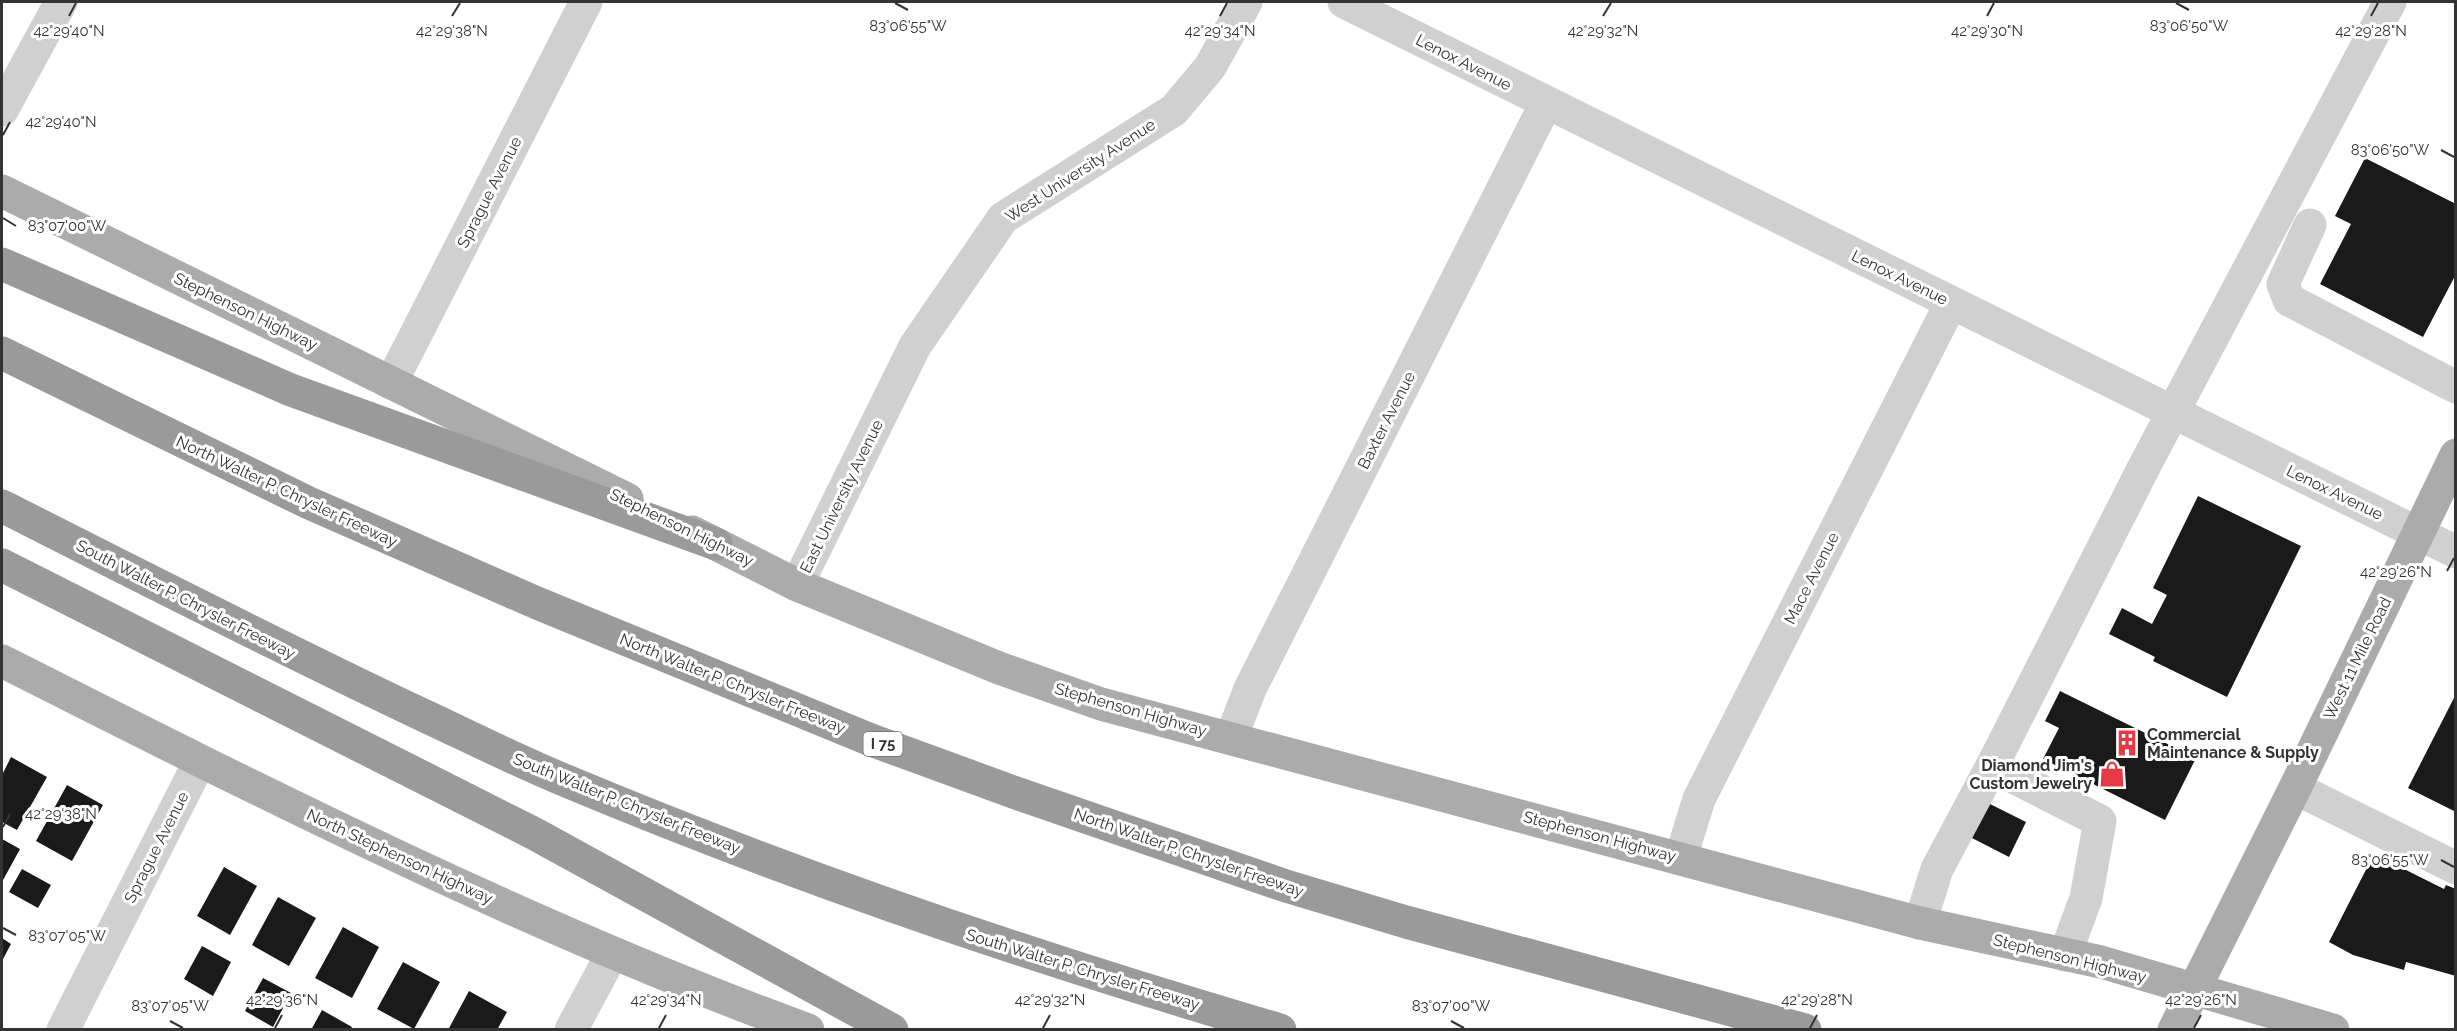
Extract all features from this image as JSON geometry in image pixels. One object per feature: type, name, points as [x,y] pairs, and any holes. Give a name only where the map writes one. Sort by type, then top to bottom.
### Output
[{"type":"highway","points":[[2,264],[291,390],[716,544]]},
{"type":"highway","name":"North Walter P. Chrysler Freeway","points":[[2,353],[183,443],[362,527],[537,603],[871,740],[1027,797],[1286,886],[1406,922],[1805,1029]]},
{"type":"highway","name":"South Walter P. Chrysler Freeway","points":[[2,506],[322,668],[562,779],[729,846],[965,932],[1109,979],[1280,1029]]},
{"type":"highway","points":[[2,565],[535,834],[891,1029]]},
{"type":"main road","name":"Stephenson Highway","points":[[2,191],[797,585],[999,668],[1091,700],[1231,738],[1920,922],[2101,962],[2333,1029]]},
{"type":"main road","name":"West 11 Mile Road","points":[[2174,1029],[2295,788],[2456,455]]},
{"type":"main road","name":"North Stephenson Highway","points":[[2,662],[200,761],[612,954],[808,1029]]},
{"type":"street","points":[[2,110],[61,2]]},
{"type":"street","name":"Sprague Avenue","points":[[391,383],[586,2]]},
{"type":"street","name":"West University Avenue","points":[[885,407],[915,346],[1003,218],[1174,110],[1210,67],[1246,2]]},
{"type":"street","name":"Lenox Avenue","points":[[1344,2],[2456,552]]},
{"type":"street","points":[[1920,922],[1937,869],[2173,413],[2390,2]]},
{"type":"street","name":"Baxter Avenue","points":[[1231,738],[1250,689],[1546,103]]},
{"type":"street","points":[[2310,225],[2283,284],[2289,300],[2456,387]]},
{"type":"street","name":"Mace Avenue","points":[[1681,857],[1700,799],[1951,303]]},
{"type":"street","name":"East University Avenue","points":[[797,585],[885,407]]},
{"type":"street","name":"Sprague Avenue","points":[[63,1029],[200,761]]},
{"type":"street","points":[[1992,766],[2100,821],[2086,898],[2065,955]]},
{"type":"street","points":[[2295,788],[2456,868]]},
{"type":"street","points":[[571,1029],[612,954]]},
{"type":"building","points":[[2365,158],[2456,204],[2456,274],[2423,337],[2320,284],[2351,224],[2335,216]]},
{"type":"building","points":[[2198,496],[2301,546],[2227,697],[2153,661],[2155,657],[2109,634],[2122,608],[2152,624],[2167,595],[2153,588]]},
{"type":"building","points":[[2060,691],[2196,758],[2165,820],[2043,759],[2059,728],[2045,721]]},
{"type":"building","points":[[2456,694],[2456,812],[2408,788]]},
{"type":"building","points":[[11,757],[47,777],[17,830],[2,822],[2,775]]},
{"type":"building","points":[[67,785],[103,805],[72,861],[36,841]]},
{"type":"building","name":"Diamond Jim's Custom Jewelry","points":[[1988,803],[2026,822],[2009,857],[1970,837]]},
{"type":"building","points":[[2,839],[20,849],[2,882]]},
{"type":"building","points":[[2374,854],[2444,889],[2446,885],[2456,889],[2456,976],[2406,962],[2404,970],[2353,955],[2329,942]]},
{"type":"building","points":[[224,867],[257,886],[230,935],[197,916]]},
{"type":"building","points":[[22,869],[51,885],[38,908],[9,892]]},
{"type":"building","points":[[278,897],[316,918],[289,966],[252,945]]},
{"type":"building","points":[[343,927],[379,947],[352,998],[315,978]]},
{"type":"building","points":[[2,938],[11,944],[2,961]]},
{"type":"building","points":[[202,946],[231,962],[213,996],[184,979]]},
{"type":"building","points":[[403,962],[440,982],[414,1029],[377,1009]]},
{"type":"building","points":[[263,978],[291,993],[273,1027],[245,1011]]},
{"type":"building","points":[[469,991],[507,1012],[497,1030],[448,1030]]},
{"type":"building","points":[[322,1010],[352,1027],[350,1030],[311,1030]]},
{"type":"place","name":"Commercial Maintenance & Supply","points":[[2127,743]]},
{"type":"place","name":"Diamond Jim's Custom Jewelry","points":[[2112,774]]}]
